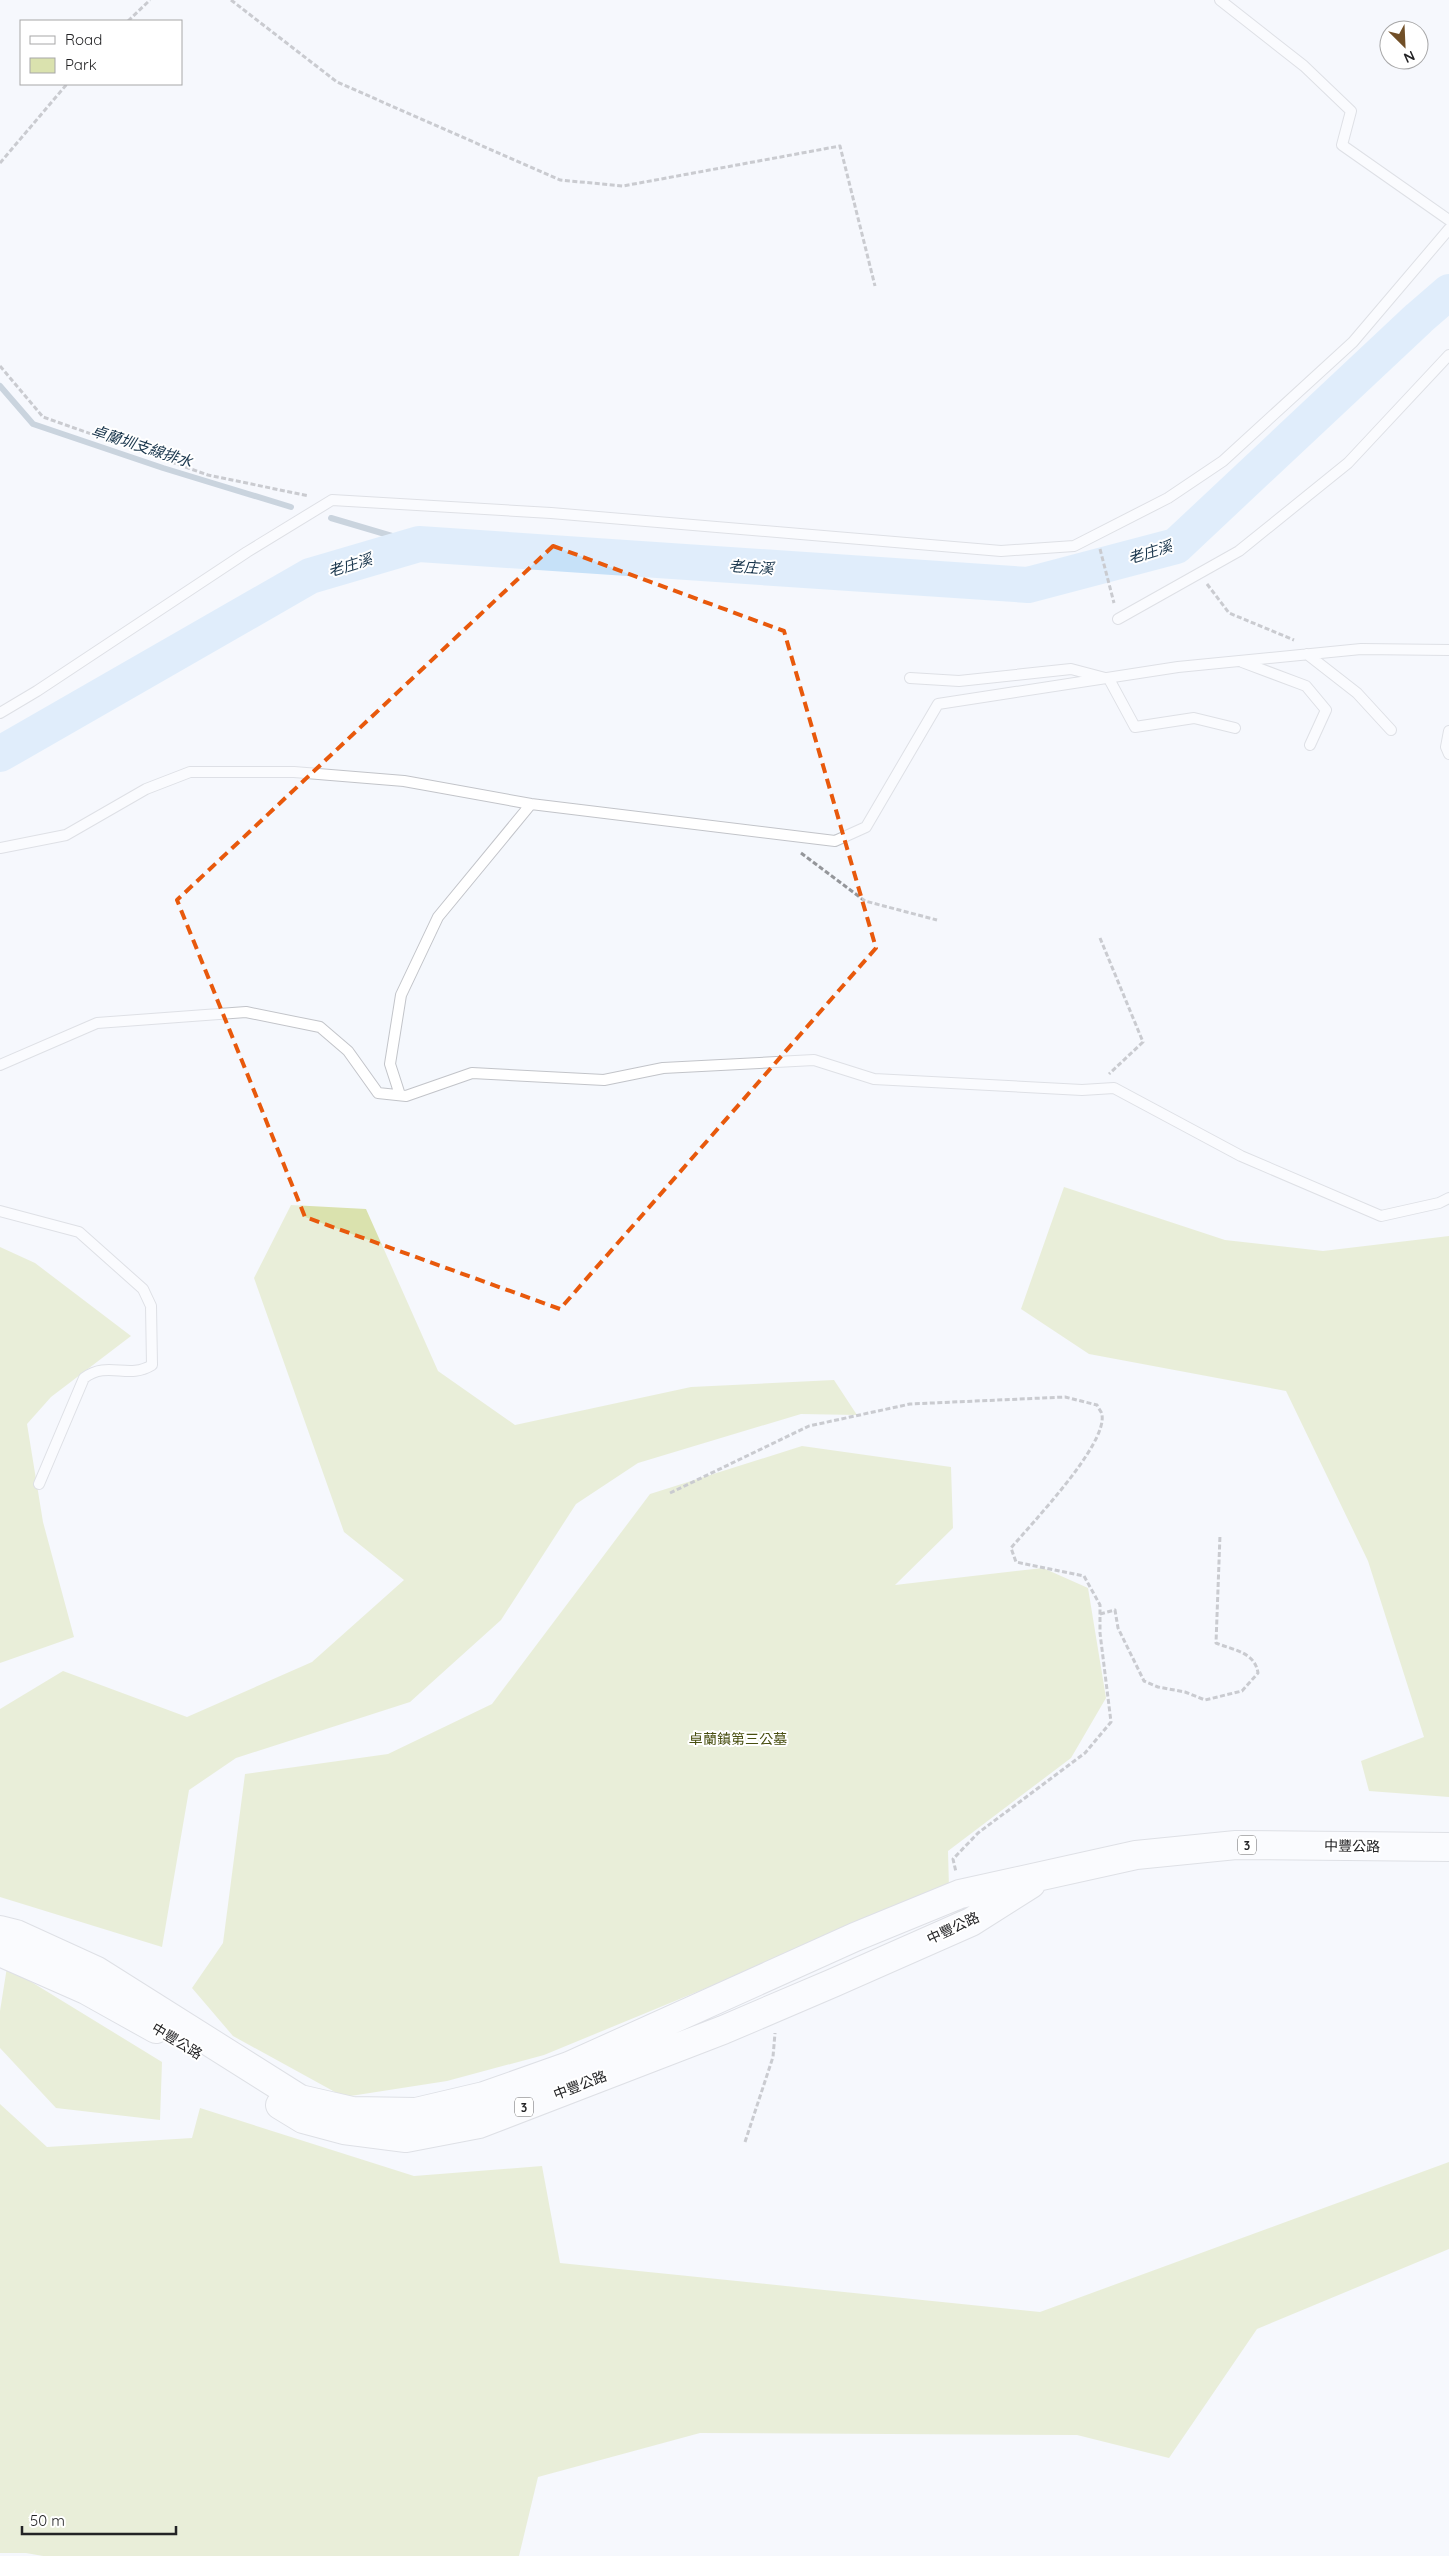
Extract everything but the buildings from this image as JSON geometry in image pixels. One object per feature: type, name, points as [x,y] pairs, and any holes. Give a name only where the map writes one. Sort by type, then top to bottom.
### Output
[{"type":"main road","name":"中豐公路","points":[[0,1930],[16,1934],[98,1971],[300,2099],[352,2111],[416,2112],[484,2096],[569,2066],[856,1937],[960,1894],[1136,1855],[1236,1845],[1449,1847]]},
{"type":"main road","name":"中豐公路","points":[[0,1952],[86,1990],[130,2013],[303,2119],[344,2130],[406,2138],[479,2124],[723,2030],[971,1922],[1047,1874]]},
{"type":"lane","points":[[1220,0],[1304,66],[1351,111],[1342,145],[1449,220]]},
{"type":"lane","points":[[0,713],[37,691],[247,552],[332,500],[550,512],[1001,551],[1074,546],[1168,498],[1223,461],[1353,342],[1449,229]]},
{"type":"lane","points":[[1118,619],[1239,551],[1348,463],[1449,355]]},
{"type":"lane","points":[[0,848],[66,835],[146,789],[190,772],[294,772],[404,781],[531,804],[835,841],[866,827],[938,704],[1178,668],[1361,648],[1449,650]]},
{"type":"lane","points":[[1307,654],[1357,694],[1392,730]]},
{"type":"lane","points":[[1239,661],[1306,686],[1326,710],[1310,745]]},
{"type":"lane","points":[[910,678],[959,681],[1071,669],[1109,679],[1135,727],[1194,718],[1235,728]]},
{"type":"lane","points":[[1449,731],[1446,748],[1449,754]]},
{"type":"lane","points":[[400,1095],[390,1064],[401,995],[438,917],[531,804]]},
{"type":"lane","points":[[0,1065],[97,1023],[246,1012],[320,1027],[348,1051],[378,1093],[406,1096],[472,1073],[604,1080],[663,1068],[814,1060],[874,1079],[1114,1088],[1241,1156],[1382,1216],[1439,1203],[1449,1198]]},
{"type":"lane","points":[[0,1211],[79,1232],[143,1289],[150,1306],[152,1365],[142,1371],[95,1369],[84,1378],[39,1484]]},
{"type":"path","points":[[129,20],[150,0]]},
{"type":"path","points":[[230,0],[337,82],[560,180],[623,186],[840,146],[875,286]]},
{"type":"path","points":[[0,163],[66,85]]},
{"type":"path","points":[[0,366],[43,417],[208,475],[332,500]]},
{"type":"path","points":[[1096,535],[1118,619]]},
{"type":"path","points":[[1199,574],[1229,612],[1324,652]]},
{"type":"path","points":[[775,834],[865,900],[937,920]]},
{"type":"path","points":[[1100,938],[1143,1042],[1111,1071],[1101,1089]]},
{"type":"path","points":[[670,1492],[809,1426],[910,1404],[1065,1397],[1097,1405],[1102,1416],[1098,1434],[1081,1465],[1011,1548],[1016,1562],[1084,1576],[1100,1605],[1100,1633],[1112,1722],[1085,1753],[978,1833],[953,1859],[960,1894]]},
{"type":"path","points":[[1100,1614],[1115,1610],[1118,1628],[1144,1681],[1158,1687],[1185,1692],[1204,1700],[1242,1691],[1258,1673],[1257,1668],[1248,1654],[1216,1643],[1220,1535]]},
{"type":"path","points":[[745,2142],[773,2057],[777,2007]]},
{"type":"highlighted area","points":[[553,546],[784,631],[876,948],[560,1309],[305,1217],[177,900]]},
{"type":"green space","points":[[1064,1187],[1225,1240],[1323,1251],[1449,1236],[1449,1797],[1369,1791],[1361,1761],[1424,1737],[1368,1561],[1286,1391],[1089,1354],[1021,1309]]},
{"type":"green space","points":[[291,1205],[366,1209],[438,1371],[515,1425],[691,1387],[834,1380],[857,1415],[801,1414],[638,1463],[576,1504],[501,1620],[410,1702],[236,1758],[189,1790],[162,1947],[0,1897],[0,1709],[63,1671],[187,1717],[312,1662],[404,1580],[344,1532],[254,1278]]},
{"type":"green space","points":[[0,1247],[35,1263],[131,1336],[51,1397],[27,1424],[43,1522],[74,1637],[0,1663]]},
{"type":"green space","name":"卓蘭鎮第三公墓","points":[[802,1446],[951,1467],[953,1528],[895,1585],[1043,1568],[1088,1588],[1106,1698],[1071,1758],[948,1851],[949,1888],[544,2055],[447,2081],[344,2097],[233,2036],[192,1988],[223,1943],[245,1774],[388,1754],[492,1704],[650,1494]]},
{"type":"green space","points":[[7,1967],[162,2062],[160,2120],[56,2108],[0,2048],[0,2011]]},
{"type":"green space","points":[[0,2104],[47,2147],[192,2138],[200,2108],[414,2176],[542,2166],[560,2263],[1040,2312],[1449,2162],[1449,2249],[1257,2329],[1169,2458],[1077,2435],[700,2433],[538,2477],[519,2556],[43,2556],[26,2553],[0,2553]]},
{"type":"waterway","name":"老庄溪","points":[[0,754],[310,576],[419,544],[1028,585],[1176,546],[1449,292]]},
{"type":"waterway","name":"卓蘭圳支線排水","points":[[0,386],[33,424],[163,468],[291,507]]},
{"type":"waterway","points":[[331,518],[419,544]]}]
